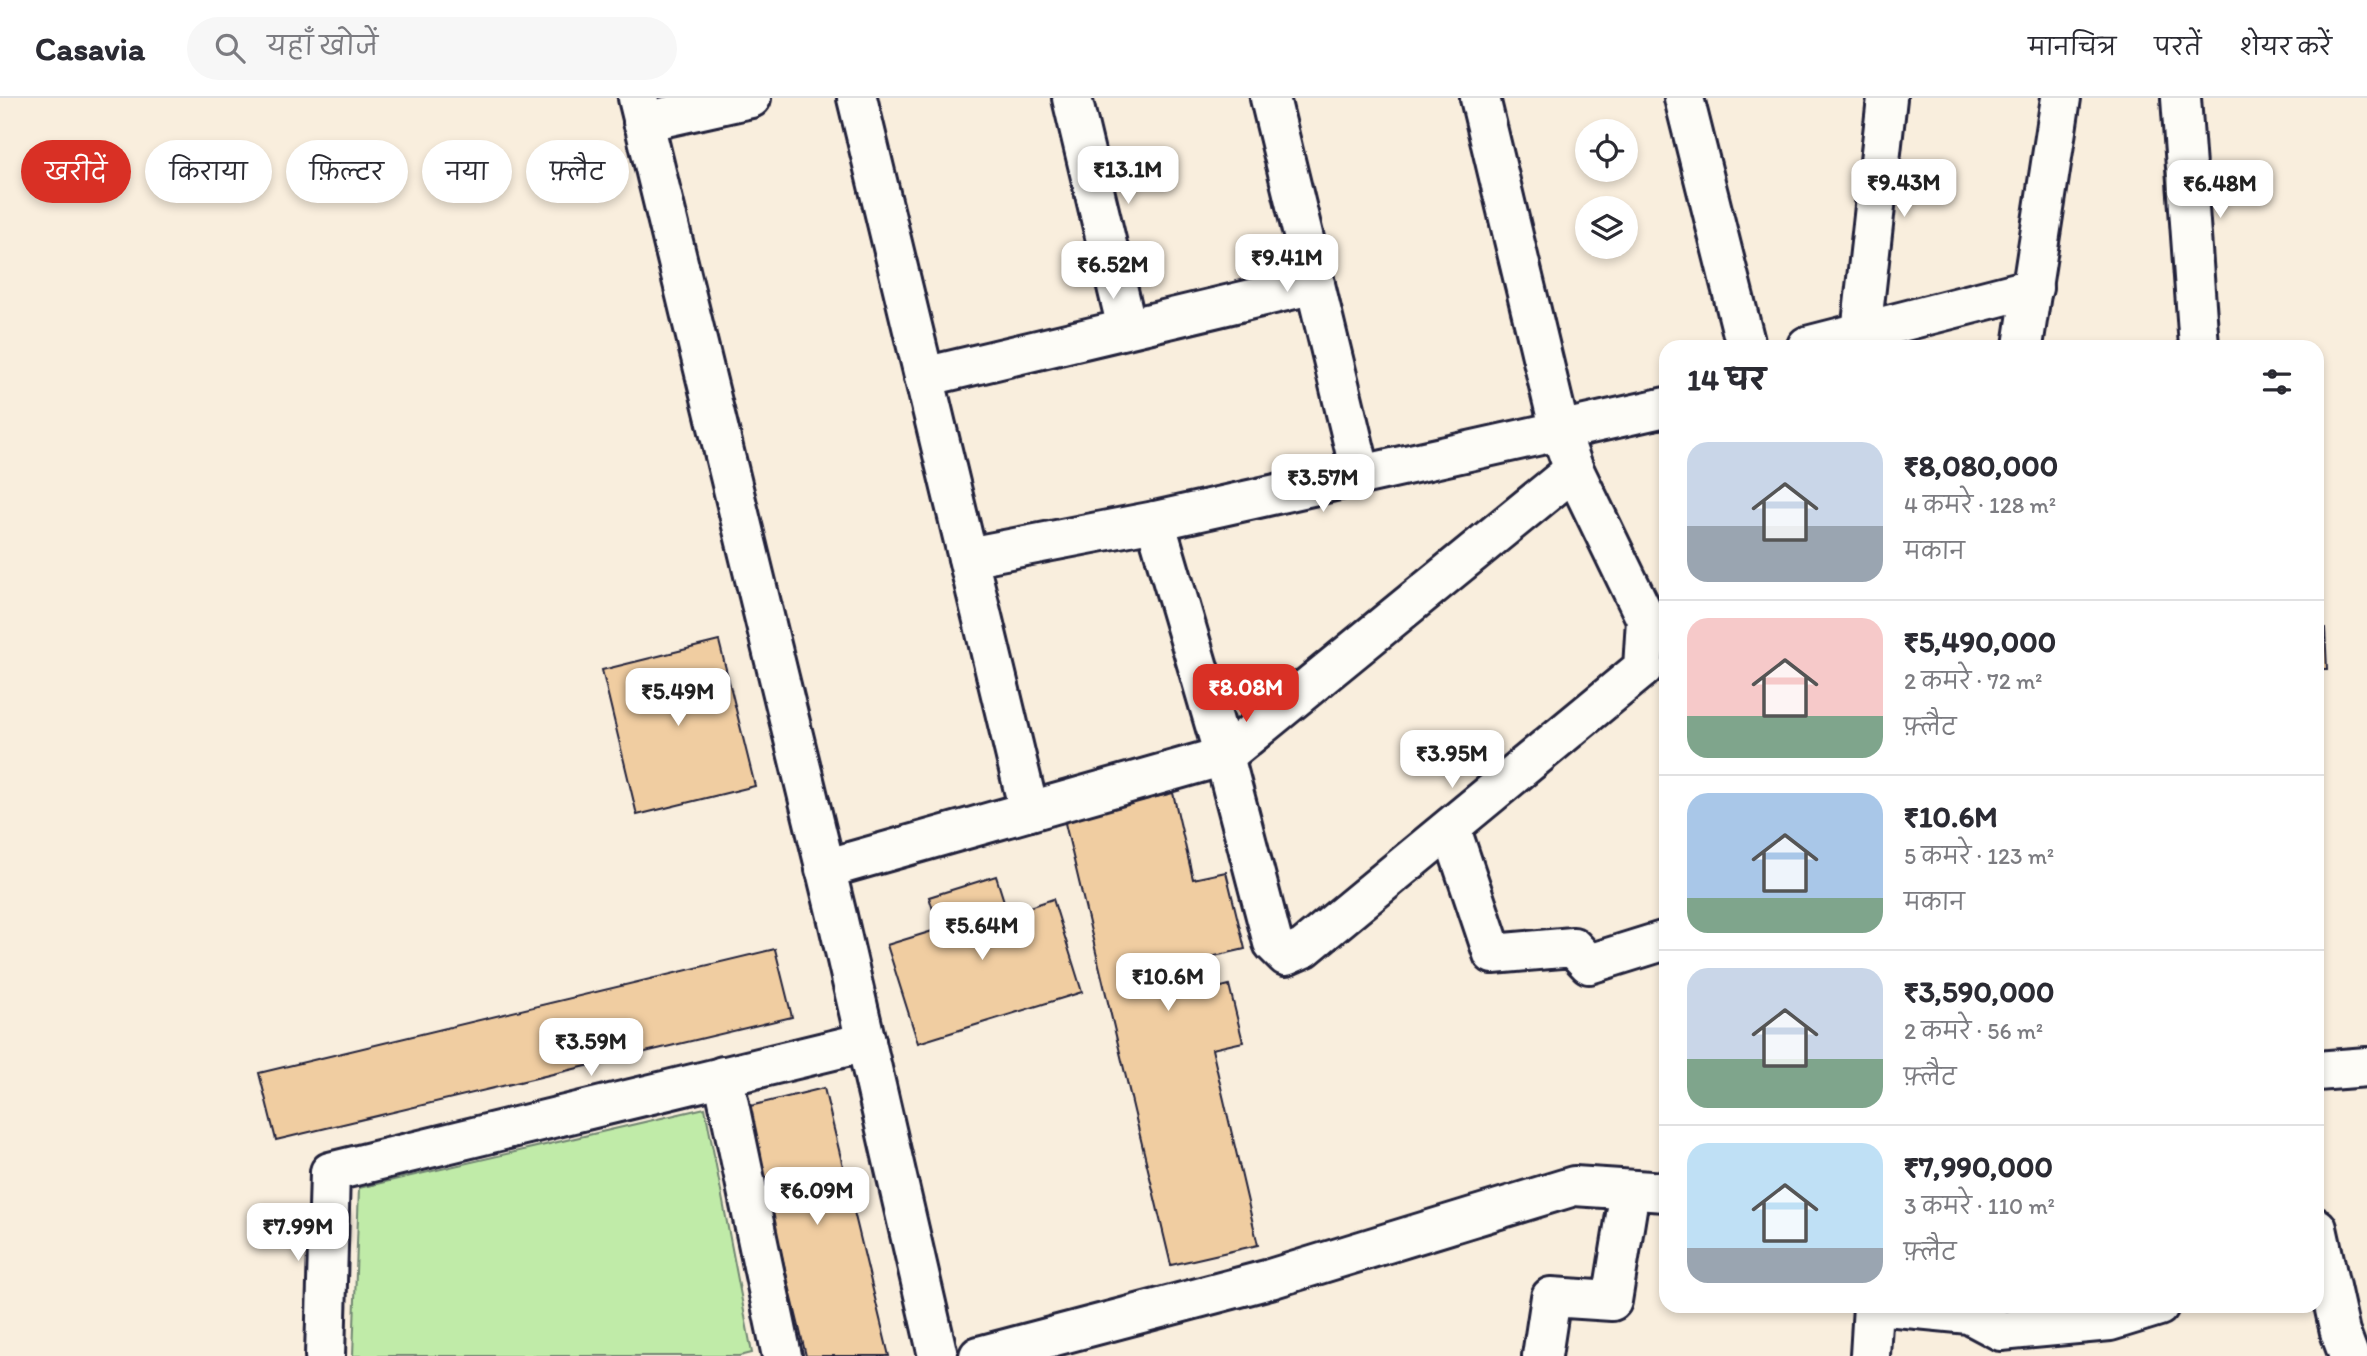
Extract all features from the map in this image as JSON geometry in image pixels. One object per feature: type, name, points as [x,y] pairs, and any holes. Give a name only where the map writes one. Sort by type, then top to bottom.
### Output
[{"type":"street","points":[[751,98],[641,110],[825,869],[938,1356]]},
{"type":"street","points":[[857,98],[1029,811]]},
{"type":"street","points":[[1072,98],[1127,328]]},
{"type":"street","points":[[1270,98],[1362,475]]},
{"type":"street","points":[[1155,521],[1224,756],[1273,943],[1286,956],[1304,948],[1643,668],[1646,619],[1574,470],[1560,431],[1480,98]]},
{"type":"street","points":[[1684,98],[1744,340]]},
{"type":"street","points":[[1861,333],[1887,98]]},
{"type":"street","points":[[2024,340],[2061,98]]},
{"type":"street","points":[[2181,98],[2199,340]]},
{"type":"street","points":[[924,377],[1315,284]]},
{"type":"street","points":[[1832,340],[2033,288]]},
{"type":"street","points":[[968,558],[1155,521],[1659,409]]},
{"type":"street","points":[[825,869],[1224,756],[1574,470]]},
{"type":"street","points":[[1451,829],[1493,954],[1573,947],[1589,964],[1659,942]]},
{"type":"street","points":[[325,1356],[330,1172],[866,1042]]},
{"type":"street","points":[[2324,1070],[2367,1067]]},
{"type":"street","points":[[723,1076],[782,1356]]},
{"type":"street","points":[[979,1356],[1270,1279],[1574,1186],[1648,1191],[1612,1300],[1551,1297],[1542,1356]]},
{"type":"street","points":[[2324,1280],[2349,1356]]},
{"type":"street","points":[[1870,1356],[1873,1313]]},
{"type":"street","points":[[1959,1313],[1969,1314],[2001,1331],[2110,1321],[2136,1313]]},
{"type":"green space","points":[[705,1108],[752,1353],[740,1356],[353,1356],[359,1188]]},
{"type":"building","points":[[2324,628],[2325,628],[2327,669],[2324,669]]},
{"type":"building","points":[[719,641],[755,786],[637,815],[602,670]]},
{"type":"building","points":[[1173,793],[1193,879],[1226,872],[1245,949],[1206,958],[1214,989],[1229,985],[1243,1042],[1212,1049],[1258,1245],[1171,1265],[1064,819]]},
{"type":"building","points":[[996,876],[1008,914],[1053,899],[1082,992],[918,1043],[887,945],[939,929],[929,897]]},
{"type":"building","points":[[775,949],[792,1017],[276,1140],[259,1073]]},
{"type":"building","points":[[824,1088],[889,1356],[806,1356],[746,1107]]}]
